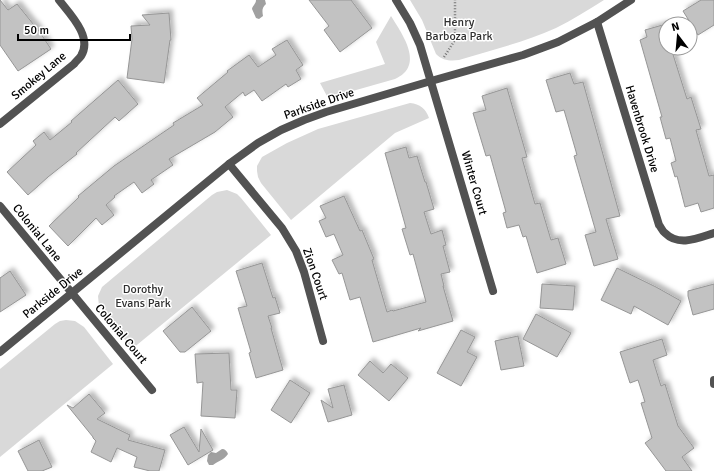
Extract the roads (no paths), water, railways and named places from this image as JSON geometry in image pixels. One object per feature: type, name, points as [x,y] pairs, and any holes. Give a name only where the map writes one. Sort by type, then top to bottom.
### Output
[{"type":"street","name":"Smokey Lane","points":[[0,124],[74,64],[81,56],[84,48],[82,34],[75,21],[58,0]]},
{"type":"street","name":"Winter Court","points":[[396,0],[410,23],[420,45],[493,291]]},
{"type":"street","name":"Parkside Drive","points":[[0,352],[229,164],[258,143],[281,130],[326,112],[523,55],[558,42],[597,22],[631,0]]},
{"type":"street","name":"Havenbrook Drive","points":[[597,22],[659,225],[664,233],[672,238],[682,241],[694,240],[714,233]]},
{"type":"street","name":"Zion Court","points":[[229,164],[282,228],[296,251],[304,272],[323,341]]},
{"type":"street","name":"Colonial Lane","points":[[0,206],[72,294]]},
{"type":"street","name":"Colonial Court","points":[[72,294],[152,390]]},
{"type":"park label","name":"Henry Barboza Park","points":[[459,29]]},
{"type":"park label","name":"Dorothy Evans Park","points":[[143,296]]}]
